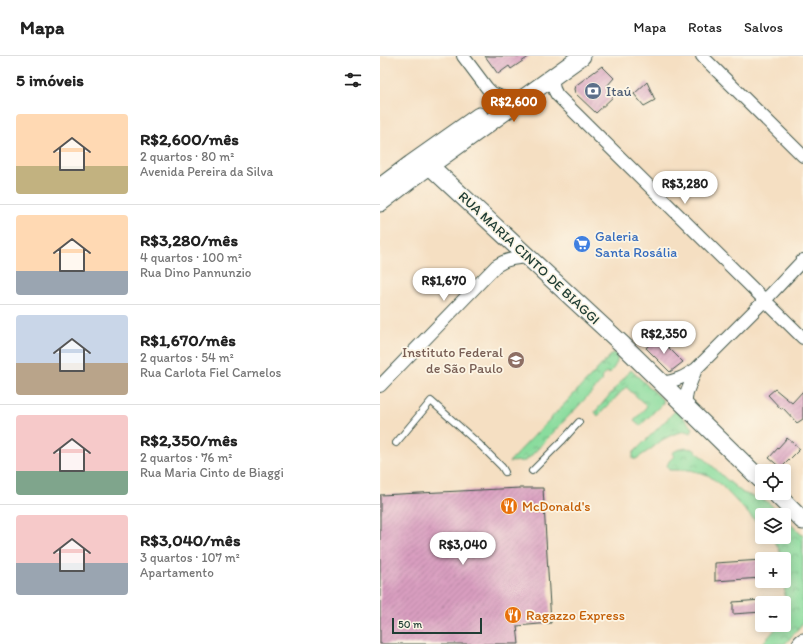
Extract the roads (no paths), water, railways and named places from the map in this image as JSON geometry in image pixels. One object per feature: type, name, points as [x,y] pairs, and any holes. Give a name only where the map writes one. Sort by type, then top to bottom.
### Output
[{"type":"main road","points":[[380,187],[562,56]]},
{"type":"main road","points":[[380,203],[582,56]]},
{"type":"main road","points":[[411,164],[430,166]]},
{"type":"main road","name":"RUA MARIA CINTO DE BIAGGI","points":[[430,166],[662,383],[755,474]]},
{"type":"main road","points":[[782,500],[803,520]]},
{"type":"street","points":[[463,56],[486,88],[492,93],[504,98]]},
{"type":"street","points":[[702,56],[803,156]]},
{"type":"street","points":[[553,77],[554,91],[557,95],[803,338]]},
{"type":"street","points":[[380,386],[496,266],[503,261],[528,257]]},
{"type":"street","points":[[662,383],[685,377],[696,369],[765,301],[803,260]]},
{"type":"street","points":[[685,406],[687,392],[696,369]]},
{"type":"lane","points":[[396,443],[431,401],[480,445],[505,472]]},
{"type":"lane","points":[[532,471],[579,422]]},
{"type":"place","name":"Itaú","points":[[593,91]]},
{"type":"place","name":"Galeria Santa Rosália","points":[[582,244]]},
{"type":"place","name":"Instituto Federal de São Paulo","points":[[516,360]]},
{"type":"place","name":"McDonald's","points":[[509,506]]},
{"type":"place","name":"Ragazzo Express","points":[[513,615]]}]
